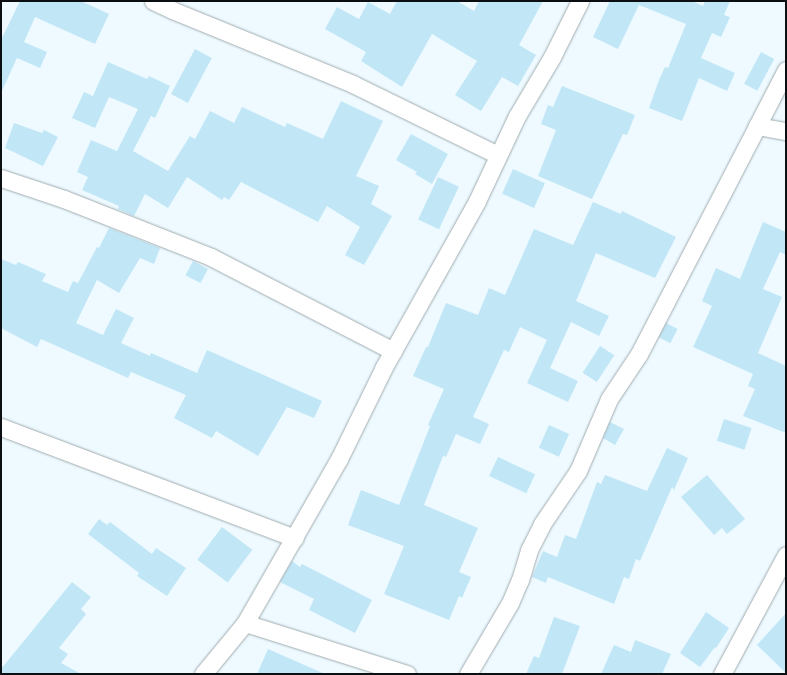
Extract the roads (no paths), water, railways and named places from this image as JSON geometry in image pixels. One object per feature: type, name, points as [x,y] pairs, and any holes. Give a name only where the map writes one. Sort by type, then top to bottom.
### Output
[{"type":"street","points":[[153,1],[353,84],[498,154]]},
{"type":"street","points":[[203,674],[245,623],[295,538],[339,459],[393,351],[477,201],[517,116],[552,58],[580,1]]},
{"type":"street","points":[[468,674],[510,603],[520,580],[529,550],[542,524],[578,471],[609,399],[639,354],[786,70]]},
{"type":"street","points":[[757,126],[786,131]]},
{"type":"street","points":[[1,178],[64,199],[211,257],[393,351]]},
{"type":"street","points":[[1,427],[295,538]]},
{"type":"street","points":[[722,674],[786,555]]},
{"type":"street","points":[[245,623],[407,674]]}]
